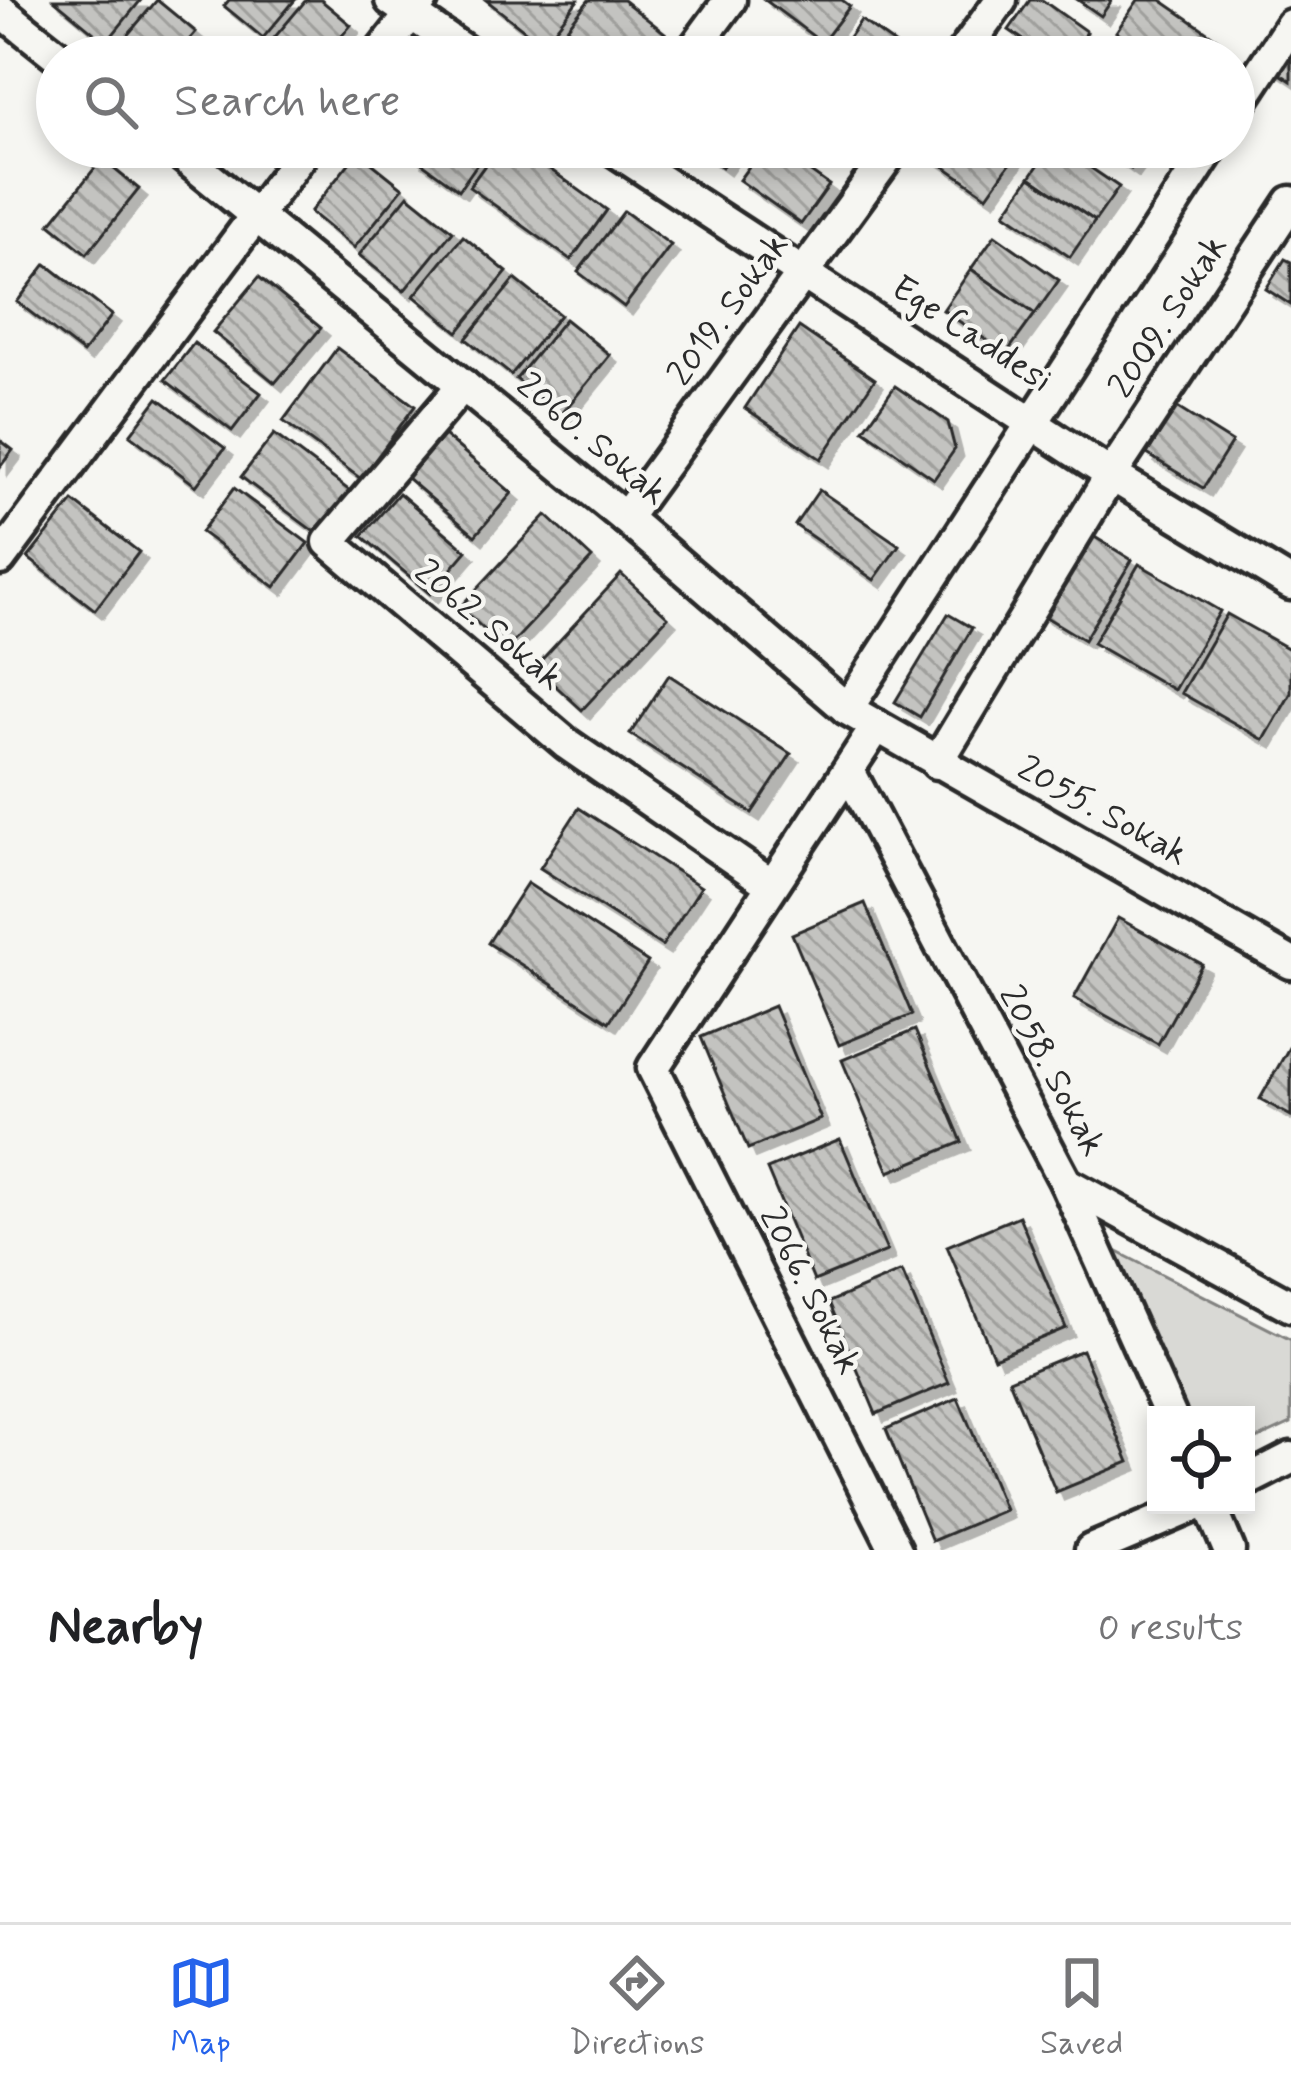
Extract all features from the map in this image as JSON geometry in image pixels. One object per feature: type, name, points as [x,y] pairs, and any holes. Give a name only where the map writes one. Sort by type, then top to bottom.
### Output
[{"type":"street","points":[[703,36],[730,0]]},
{"type":"street","points":[[975,36],[1001,0]]},
{"type":"street","points":[[389,36],[407,5],[446,36]]},
{"type":"street","points":[[0,10],[36,39]]},
{"type":"street","points":[[1255,80],[1291,25]]},
{"type":"street","name":"2060. Sokak","points":[[199,168],[625,518],[847,709],[877,726]]},
{"type":"street","points":[[0,559],[291,168]]},
{"type":"street","name":"Ege Caddesi","points":[[645,168],[1111,475],[1291,584]]},
{"type":"street","name":"2019. Sokak","points":[[625,518],[880,168]]},
{"type":"street","points":[[847,709],[1197,168]]},
{"type":"street","name":"2009. Sokak","points":[[937,764],[1111,475],[1291,202]]},
{"type":"street","name":"2062. Sokak","points":[[464,385],[329,542],[567,744],[770,884]]},
{"type":"street","points":[[770,884],[877,726]]},
{"type":"street","name":"2055. Sokak","points":[[877,726],[1291,963]]},
{"type":"street","name":"2058. Sokak","points":[[849,771],[1066,1183],[1166,1406]]},
{"type":"street","name":"2066. Sokak","points":[[770,884],[653,1068],[896,1550]]},
{"type":"street","points":[[1066,1183],[1291,1306]]},
{"type":"street","points":[[1255,1476],[1291,1458]]},
{"type":"street","points":[[1091,1550],[1176,1514]]},
{"type":"street","points":[[1214,1514],[1228,1550]]},
{"type":"shaded area","points":[[1110,1248],[1291,1340],[1291,1423],[1255,1440],[1255,1406],[1179,1406]]},
{"type":"building","points":[[54,0],[141,0],[112,36],[98,36]]},
{"type":"building","points":[[157,0],[196,32],[192,36],[127,36]]},
{"type":"building","points":[[229,0],[295,0],[265,36],[224,6]]},
{"type":"building","points":[[306,0],[321,0],[351,25],[342,36],[276,36]]},
{"type":"building","points":[[486,0],[578,0],[550,36],[532,36]]},
{"type":"building","points":[[589,0],[623,0],[665,33],[663,36],[560,36]]},
{"type":"building","points":[[765,0],[842,0],[850,6],[827,36],[813,36]]},
{"type":"building","points":[[1030,0],[1042,0],[1087,32],[1084,36],[1018,36],[1009,30]]},
{"type":"building","points":[[1078,0],[1112,0],[1101,16]]},
{"type":"building","points":[[1138,0],[1161,0],[1213,36],[1122,36],[1116,32]]},
{"type":"building","points":[[861,20],[883,36],[850,36]]},
{"type":"building","points":[[1291,41],[1291,81],[1273,69]]},
{"type":"building","points":[[95,168],[113,168],[139,189],[87,254],[50,224]]},
{"type":"building","points":[[345,168],[378,168],[403,188],[354,248],[310,212]]},
{"type":"building","points":[[429,168],[474,168],[459,190]]},
{"type":"building","points":[[483,168],[548,168],[607,210],[571,260],[469,187]]},
{"type":"building","points":[[748,168],[805,168],[829,185],[801,224],[739,180]]},
{"type":"building","points":[[947,168],[1007,168],[987,196]]},
{"type":"building","points":[[1036,168],[1091,168],[1119,187],[1095,221],[1030,177]]},
{"type":"building","points":[[1030,177],[1095,221],[1070,257],[1005,213]]},
{"type":"building","points":[[408,195],[453,231],[404,291],[359,255]]},
{"type":"building","points":[[624,211],[671,245],[624,307],[578,272]]},
{"type":"building","points":[[995,235],[1059,280],[1035,314],[971,269]]},
{"type":"building","points":[[463,236],[507,272],[458,332],[414,296]]},
{"type":"building","points":[[1285,259],[1291,262],[1291,305],[1266,289]]},
{"type":"building","points":[[46,264],[112,315],[83,353],[17,302]]},
{"type":"building","points":[[971,269],[1035,314],[1006,354],[943,310]]},
{"type":"building","points":[[259,277],[321,328],[275,383],[213,332]]},
{"type":"building","points":[[515,279],[560,315],[511,375],[466,339]]},
{"type":"building","points":[[565,319],[610,355],[561,415],[516,379]]},
{"type":"building","points":[[799,327],[875,379],[821,459],[745,408]]},
{"type":"building","points":[[194,343],[261,393],[232,431],[165,380]]},
{"type":"building","points":[[337,348],[415,406],[361,479],[283,421]]},
{"type":"building","points":[[895,386],[948,422],[955,449],[934,479],[864,430]]},
{"type":"building","points":[[158,398],[225,448],[196,486],[130,435]]},
{"type":"building","points":[[1176,407],[1232,442],[1203,488],[1147,454]]},
{"type":"building","points":[[274,434],[350,491],[317,534],[241,477]]},
{"type":"building","points":[[444,435],[512,493],[475,536],[407,478]]},
{"type":"building","points":[[0,440],[13,450],[0,467]]},
{"type":"building","points":[[234,488],[308,543],[275,587],[201,532]]},
{"type":"building","points":[[819,490],[899,545],[874,580],[795,525]]},
{"type":"building","points":[[399,493],[467,551],[430,594],[362,536]]},
{"type":"building","points":[[73,501],[139,552],[95,610],[28,558]]},
{"type":"building","points":[[546,515],[592,558],[506,650],[460,607]]},
{"type":"building","points":[[1080,528],[1132,560],[1084,640],[1031,608]]},
{"type":"building","points":[[1139,564],[1220,611],[1174,690],[1093,643]]},
{"type":"building","points":[[621,574],[668,617],[582,710],[535,667]]},
{"type":"building","points":[[948,614],[972,628],[920,717],[895,702]]},
{"type":"building","points":[[1227,614],[1291,650],[1291,693],[1264,740],[1181,693]]},
{"type":"building","points":[[669,675],[791,754],[752,813],[630,734]]},
{"type":"building","points":[[579,808],[701,887],[662,946],[540,868]]},
{"type":"building","points":[[527,883],[648,962],[609,1022],[488,943]]},
{"type":"building","points":[[865,903],[912,1015],[839,1045],[792,934]]},
{"type":"building","points":[[1118,918],[1202,964],[1158,1044],[1074,998]]},
{"type":"building","points":[[774,1006],[821,1119],[748,1149],[701,1037]]},
{"type":"building","points":[[915,1030],[962,1142],[889,1172],[842,1060]]},
{"type":"building","points":[[1291,1044],[1291,1116],[1260,1099]]},
{"type":"building","points":[[840,1139],[887,1251],[814,1281],[767,1169]]},
{"type":"building","points":[[1019,1216],[1066,1328],[994,1358],[947,1246]]},
{"type":"building","points":[[902,1271],[949,1383],[876,1414],[829,1302]]},
{"type":"building","points":[[1082,1350],[1129,1462],[1056,1492],[1009,1380]]},
{"type":"building","points":[[958,1398],[1005,1510],[932,1541],[886,1429]]}]
